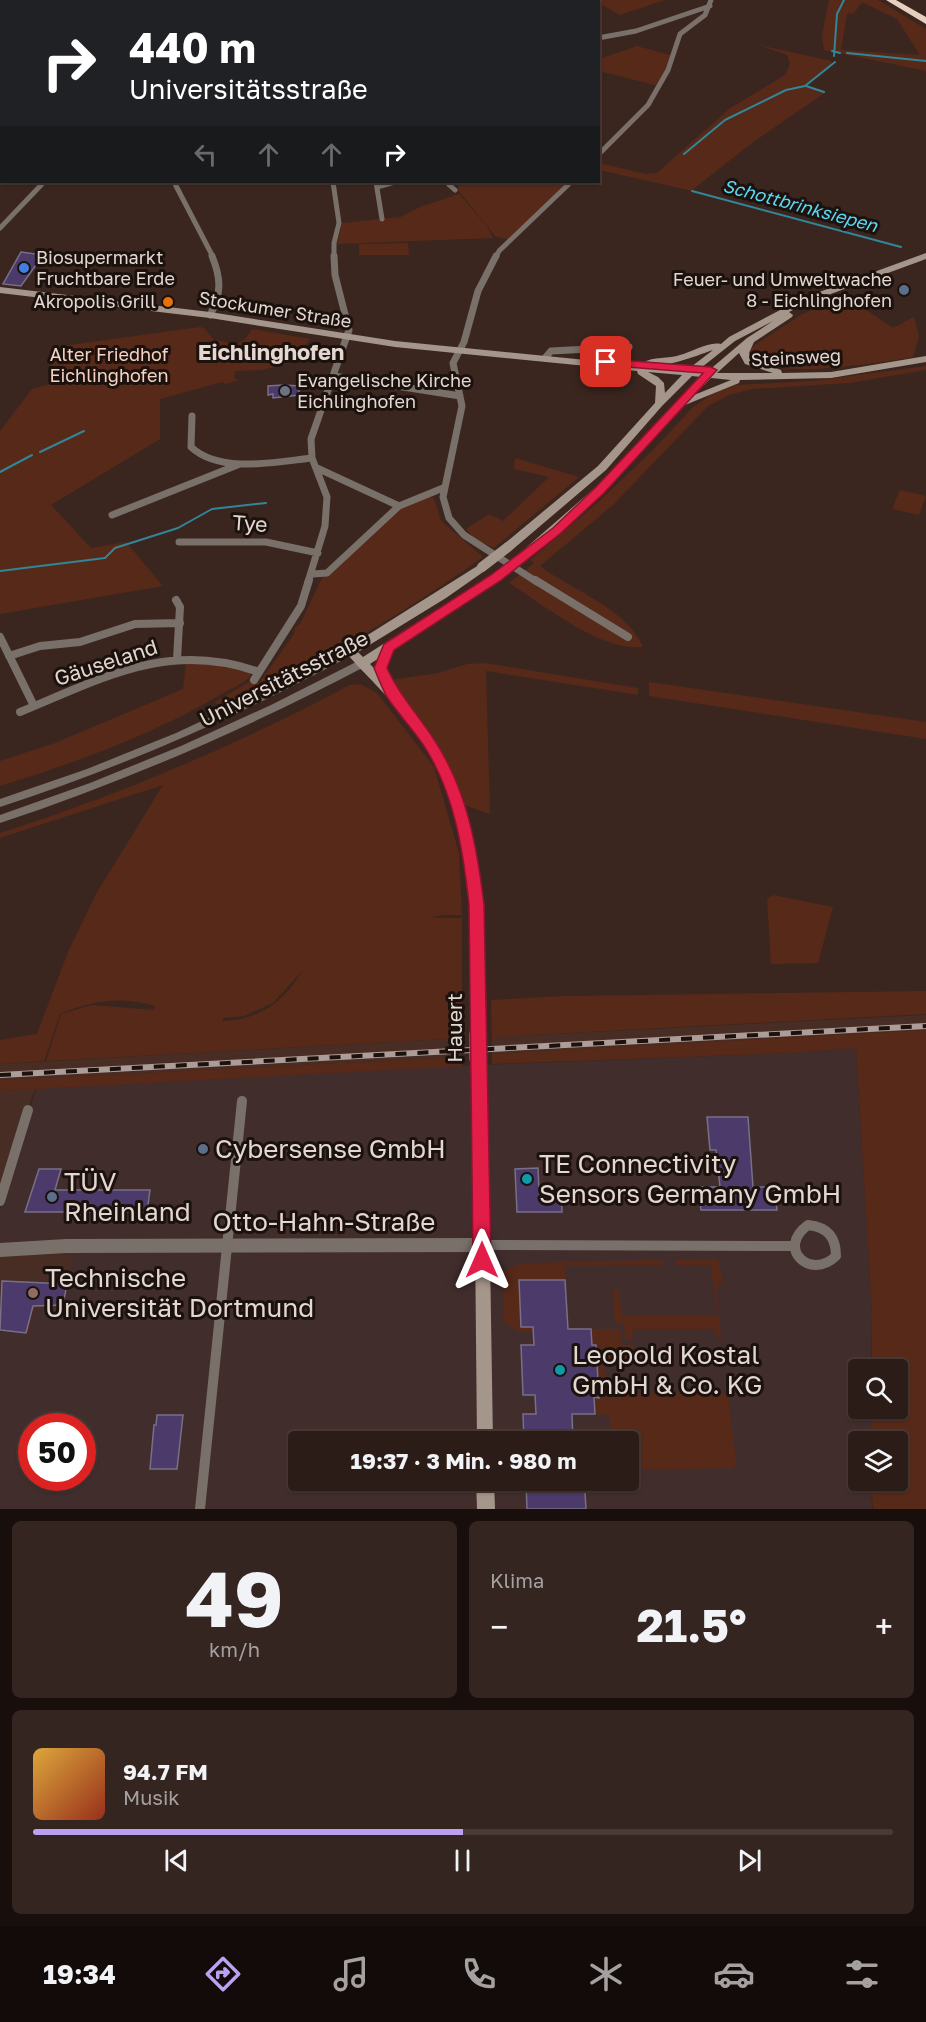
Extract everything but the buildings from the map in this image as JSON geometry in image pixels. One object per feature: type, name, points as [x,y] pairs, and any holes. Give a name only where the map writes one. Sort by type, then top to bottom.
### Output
[{"type":"highway","points":[[890,0],[926,21]]},
{"type":"highway","points":[[905,0],[926,11]]},
{"type":"main road","name":"Universitätsstraße","points":[[351,651],[432,602],[508,546],[602,468],[692,371],[732,339],[771,316],[926,256]]},
{"type":"main road","name":"Stockumer Straße","points":[[0,290],[210,315],[347,338],[709,373]]},
{"type":"main road","name":"Universitätsstraße","points":[[362,663],[498,576],[557,530],[600,490],[709,373],[752,338],[830,293]]},
{"type":"main road","points":[[752,338],[745,350],[746,360],[757,367],[778,372]]},
{"type":"main road","points":[[626,366],[672,361],[732,339]]},
{"type":"main road","name":"Steinsweg","points":[[709,373],[761,378],[831,375],[926,359]]},
{"type":"main road","points":[[626,366],[659,382],[662,390],[659,404]]},
{"type":"main road","name":"Steinsweg","points":[[709,373],[886,366]]},
{"type":"main road","points":[[682,404],[723,385],[761,378]]},
{"type":"main road","points":[[389,647],[380,668],[392,694]]},
{"type":"main road","name":"Hauert","points":[[351,651],[392,694],[430,745],[452,788],[464,823],[476,904],[485,1431]]},
{"type":"main road","points":[[485,1491],[486,1509]]},
{"type":"street","points":[[600,38],[636,31],[711,3]]},
{"type":"street","points":[[600,153],[648,105],[668,70],[680,34],[703,17],[711,3]]},
{"type":"street","points":[[0,228],[43,183]]},
{"type":"street","points":[[174,183],[184,209],[212,254],[220,296],[210,315]]},
{"type":"street","points":[[254,680],[301,606],[313,574],[326,526],[328,501],[312,458],[311,439],[349,330],[334,275],[334,243],[339,224],[333,183]]},
{"type":"street","points":[[447,183],[456,190]]},
{"type":"street","points":[[570,183],[500,251],[478,291],[464,342],[458,350],[453,368],[462,409],[443,488],[446,513],[461,534],[628,637]]},
{"type":"street","points":[[376,184],[382,219]]},
{"type":"street","name":"Stockumer Straße","points":[[545,358],[551,351],[629,347]]},
{"type":"street","points":[[334,376],[362,382],[423,387],[460,396]]},
{"type":"street","points":[[192,416],[191,447],[195,453],[204,458],[244,462],[312,458]]},
{"type":"street","points":[[112,515],[244,462]]},
{"type":"street","points":[[317,468],[399,506]]},
{"type":"street","points":[[313,574],[327,573],[399,506],[443,488]]},
{"type":"street","name":"Tye","points":[[179,542],[262,541],[318,553]]},
{"type":"street","points":[[176,600],[180,607],[177,659]]},
{"type":"street","points":[[9,656],[40,646],[80,642],[135,624],[180,623]]},
{"type":"street","name":"Gäuseland","points":[[0,637],[34,706]]},
{"type":"street","name":"Universitätsstraße","points":[[0,803],[176,739],[258,700],[351,651]]},
{"type":"street","name":"Gäuseland","points":[[20,712],[134,668],[177,659],[223,660],[259,672]]},
{"type":"street","name":"Universitätsstraße","points":[[0,819],[99,785],[183,751],[266,713],[362,663]]},
{"type":"street","points":[[200,1509],[242,1101]]},
{"type":"street","points":[[0,1200],[28,1110]]},
{"type":"street","points":[[808,1225],[819,1226],[833,1236],[837,1245],[836,1256],[826,1266],[814,1267],[804,1263],[793,1246],[794,1237],[799,1228],[808,1225]]},
{"type":"street","name":"Otto-Hahn-Straße","points":[[0,1250],[75,1246],[793,1246]]},
{"type":"shaded area","points":[[926,1015],[926,1030],[492,1054],[492,1037]]},
{"type":"shaded area","points":[[462,1038],[462,1057],[0,1080],[0,1064]]},
{"type":"shaded area","points":[[856,1048],[872,1314],[871,1359],[848,1359],[848,1419],[871,1419],[871,1431],[848,1431],[848,1491],[871,1491],[872,1509],[491,1509],[490,1491],[639,1491],[639,1431],[490,1431],[482,1065],[789,1053]]},
{"type":"shaded area","points":[[473,1065],[480,1431],[288,1431],[288,1491],[480,1491],[480,1509],[0,1509],[0,1331],[28,1334],[35,1310],[62,1310],[68,1276],[78,1243],[0,1246],[0,1210],[36,1089]]},
{"type":"shaded area","points":[[35,1089],[28,1108],[0,1192],[0,1091]]},
{"type":"shaded area","name":"Technische Universität Dortmund","points":[[76,1251],[62,1310],[35,1310],[29,1333],[0,1331],[0,1255]]},
{"type":"green space","points":[[600,0],[665,0],[620,15],[600,4]]},
{"type":"green space","points":[[829,0],[878,0],[926,29],[926,71],[824,50],[822,35]],"holes":[[[862,2],[897,19],[920,55],[841,50],[847,14],[854,13]]]},
{"type":"green space","points":[[759,45],[831,61],[832,65],[806,85],[826,92],[752,143],[692,190],[905,248],[684,189],[600,170],[600,163],[646,174],[657,173],[729,109],[785,75],[790,64],[787,55]]},
{"type":"green space","points":[[637,46],[673,56],[659,86],[600,71],[600,59]]},
{"type":"green space","points":[[460,183],[568,183],[508,239],[496,237],[457,189]]},
{"type":"green space","points":[[459,194],[486,225],[493,238],[337,244],[342,223],[401,217],[420,207]]},
{"type":"green space","points":[[408,243],[409,255],[359,255],[359,244]]},
{"type":"green space","points":[[844,295],[893,328],[914,317],[919,336],[913,357],[853,366],[802,369],[761,364],[749,356],[750,348],[801,315]]},
{"type":"green space","name":"Alter Friedhof Eichlinghofen","points":[[204,328],[214,340],[232,343],[244,340],[252,329],[310,339],[291,363],[262,370],[235,371],[234,378],[239,380],[226,384],[222,382],[160,399],[160,439],[51,505],[91,548],[126,542],[163,586],[0,614],[0,431],[32,389],[47,385],[55,347]]},
{"type":"green space","points":[[926,366],[926,370],[849,383],[752,389],[729,395],[708,406],[613,505],[540,566],[611,610],[635,633],[643,647],[627,647],[591,635],[509,583],[534,563],[530,560],[596,504],[652,451],[692,408],[712,394],[735,385],[812,381]]},
{"type":"green space","points":[[515,458],[579,477],[494,548],[475,539],[466,529],[489,514],[503,521],[549,477],[514,469]]},
{"type":"green space","points":[[900,490],[926,496],[919,515],[892,509]]},
{"type":"green space","points":[[426,497],[434,498],[441,521],[483,557],[421,599],[324,657],[223,708],[215,702],[251,681],[259,683],[294,634],[295,627],[300,624],[322,578],[402,506]]},
{"type":"green space","points":[[186,663],[208,663],[250,673],[251,676],[194,709],[140,735],[85,758],[0,786],[0,761],[55,743],[183,689]]},
{"type":"green space","points":[[485,663],[638,688],[638,695],[486,671],[490,814],[464,805],[447,762],[390,680],[438,673],[467,664]]},
{"type":"green space","points":[[649,682],[926,722],[926,739],[649,696]]},
{"type":"green space","points":[[360,684],[377,693],[434,767],[459,853],[462,915],[442,915],[431,918],[462,918],[462,1038],[46,1061],[61,1014],[92,1005],[154,1010],[155,1006],[119,1000],[84,1005],[60,1014],[44,1061],[0,1064],[0,1040],[37,1034],[68,952],[96,894],[163,785],[0,838],[0,833],[90,802],[178,767],[265,728],[350,685]],"holes":[[[302,971],[279,1000],[259,1013],[236,1020],[223,1021],[223,1018],[244,1016],[273,1003]]]},
{"type":"green space","points":[[773,895],[833,907],[818,963],[771,964],[767,899]]},
{"type":"green space","points":[[926,991],[926,1014],[492,1037],[491,1000],[565,996]]},
{"type":"green space","points":[[926,1030],[926,1509],[873,1509],[872,1491],[908,1491],[908,1431],[871,1431],[871,1419],[908,1419],[908,1359],[872,1359],[872,1314],[856,1048],[789,1053],[492,1064],[492,1054]]},
{"type":"green space","points":[[462,1057],[463,1066],[0,1091],[0,1080]]},
{"type":"green space","points":[[662,1260],[662,1265],[565,1266],[565,1280],[520,1280],[521,1327],[533,1327],[533,1331],[519,1332],[504,1322],[503,1277],[512,1266],[527,1263]]},
{"type":"green space","points":[[676,1260],[718,1260],[723,1280],[716,1290],[721,1337],[717,1339],[715,1329],[633,1329],[633,1339],[625,1339],[624,1324],[615,1324],[613,1289],[619,1289],[622,1316],[717,1315],[711,1265],[676,1265]]},
{"type":"green space","points":[[591,1329],[620,1329],[622,1345],[634,1345],[635,1360],[604,1361],[606,1394],[728,1393],[736,1461],[734,1468],[639,1470],[639,1431],[610,1431],[609,1415],[595,1414],[594,1397],[599,1397],[596,1345],[592,1345]]},
{"type":"waterway","points":[[834,52],[837,14],[844,0]]},
{"type":"waterway","name":"Schottbrinksiepen","points":[[834,52],[834,56]]},
{"type":"waterway","points":[[834,52],[840,53]]},
{"type":"waterway","points":[[847,53],[926,61]]},
{"type":"waterway","name":"Schottbrinksiepen","points":[[684,154],[725,120],[786,90],[805,86],[835,62]]},
{"type":"waterway","points":[[806,86],[824,92]]},
{"type":"waterway","name":"Schottbrinksiepen","points":[[692,191],[901,247]]},
{"type":"waterway","points":[[40,452],[84,431]]},
{"type":"waterway","points":[[0,472],[32,455]]},
{"type":"waterway","points":[[0,571],[105,558],[115,548],[178,528],[212,509],[266,503]]},
{"type":"railway","points":[[0,1075],[926,1026]]},
{"type":"place","name":"Biosupermarkt Fruchtbare Erde","points":[[24,268]]},
{"type":"place","name":"Feuer- und Umweltwache 8 - Eichlinghofen","points":[[904,290]]},
{"type":"place","name":"Akropolis Grill","points":[[168,302]]},
{"type":"place","name":"Evangelische Kirche Eichlinghofen","points":[[285,391]]},
{"type":"place","name":"Cybersense GmbH","points":[[203,1149]]},
{"type":"place","name":"TE Connectivity Sensors Germany GmbH","points":[[527,1179]]},
{"type":"place","name":"TÜV Rheinland","points":[[52,1197]]},
{"type":"place","name":"Technische Universität Dortmund","points":[[33,1293]]},
{"type":"place","name":"Leopold Kostal GmbH & Co. KG","points":[[560,1370]]},
{"type":"district","name":"Eichlinghofen","points":[[271,352]]},
{"type":"route","points":[[482,1260],[476,904],[470,853],[458,803],[444,769],[412,719],[392,694],[381,675],[380,668],[389,647],[496,578],[557,530],[600,490],[711,370],[606,362]]}]
